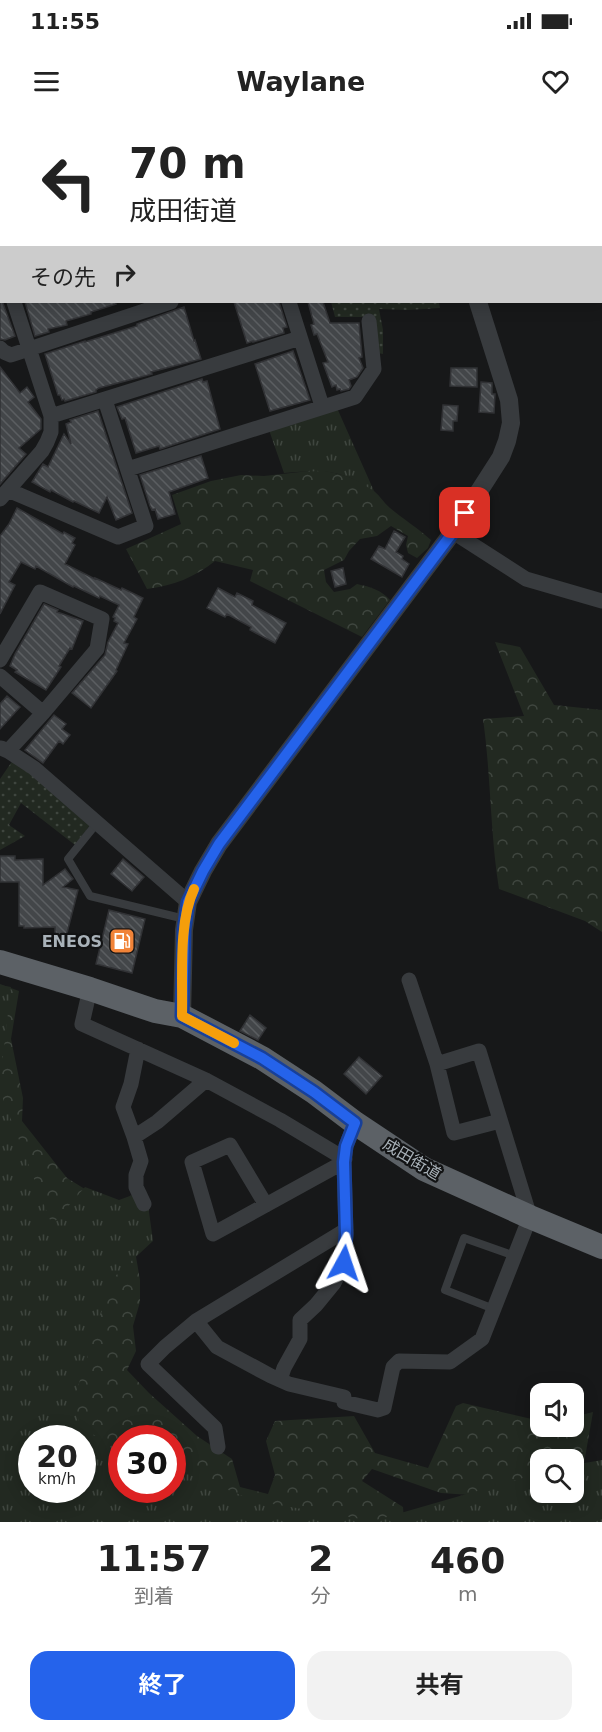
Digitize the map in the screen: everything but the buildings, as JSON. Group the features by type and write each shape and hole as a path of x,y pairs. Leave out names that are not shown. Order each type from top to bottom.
{"highway":[{"name":"成田街道","path":"0,962 155,1011 182,1016 262,1058 424,1169 602,1247"}],"street":[{"path":"14,303 51,417 51,432 47,442 4,494 118,537 146,526 105,400"},
{"path":"0,348 11,355 168,303"},
{"path":"289,303 322,406"},
{"path":"182,1016 184,930 187,911 203,871 219,844 453,532 501,457 511,423 509,400 478,303"},
{"path":"128,469 355,397 374,369 369,321"},
{"path":"51,417 300,338"},
{"path":"453,532 526,579 602,602"},
{"path":"0,660 40,592 102,620 97,649 43,713 4,749 34,768 97,823 187,911"},
{"path":"0,676 43,713"},
{"path":"409,980 437,1064 454,1132 500,1121"},
{"path":"90,989 82,1024 206,1080 280,1120 345,1160"},
{"path":"138,1049 131,1084 123,1107 141,1161 136,1175 136,1187 144,1204"},
{"path":"196,1321 217,1347 280,1380 344,1397 344,1402 378,1410 384,1408 393,1367 399,1360 450,1362 482,1339 530,1217 479,1051 437,1064"},
{"path":"134,1137 157,1122 206,1080"},
{"path":"280,1380 300,1339 300,1320 334,1283 344,1263 346,1146 355,1123"},
{"path":"266,1205 230,1145 192,1162 213,1234 266,1205 345,1160"},
{"path":"218,1448 215,1428 148,1364 196,1321 346,1230"}],"lane":[{"path":"97,823 68,860 90,896 187,911"},
{"path":"494,1309 445,1290 465,1238 515,1256"}],"green space":[{"path":"331,303 439,303 440,308 379,309 383,330 383,354 378,353 373,317 335,317"},
{"path":"337,408 374,491 351,478 330,472 284,473 269,430"},
{"path":"318,470 348,477 368,486 390,508 431,540 428,548 417,558 408,553 406,545 408,536 391,526 377,536 360,539 344,560 324,570 326,582 334,592 350,589 357,584 375,589 390,600 362,637 250,581 253,570 215,561 200,572 183,580 147,589 126,549 181,524 172,495 211,481 241,475 264,476"},
{"path":"495,642 520,647 554,705 602,710 602,932 585,921 499,889 483,719 524,716"},
{"path":"13,760 90,825 75,845 21,803 9,825 25,836 0,850 0,779"},
{"path":"0,984 19,991 11,1039 23,1098 22,1121 67,1178 122,1212 133,1239 140,1280 140,1302 133,1326 136,1351 127,1370 185,1425 108,1425 108,1457 96,1448 96,1425 68,1425 0,1363"},
{"path":"0,985 11,987 0,1082"},
{"path":"0,1091 52,1225 85,1187 119,1200 146,1190 153,1241 112,1279 73,1402 80,1425 18,1425 18,1503 96,1503 96,1436 108,1441 108,1503 186,1503 186,1472 255,1501 373,1521 530,1476 530,1503 584,1503 584,1463 602,1460 602,1522 0,1522"},
{"path":"463,1403 530,1419 530,1437 584,1437 584,1414 593,1412 584,1463 584,1449 530,1449 530,1499 441,1493 372,1469 362,1481 403,1507 404,1522 284,1522 186,1493 186,1426 232,1459 240,1487 268,1494 275,1475 266,1441 275,1421 354,1416 375,1453 428,1468 456,1406"}],"slow traffic":[{"path":"194,889 188,902 184,930 182,1016 234,1043"}],"place":[{"name":"ENEOS","path":"122,941"}],"route":[{"path":"344,1263 346,1234 344,1162 346,1146 355,1123 314,1092 262,1058 182,1016 184,930 188,902 219,844 465,513"}]}
